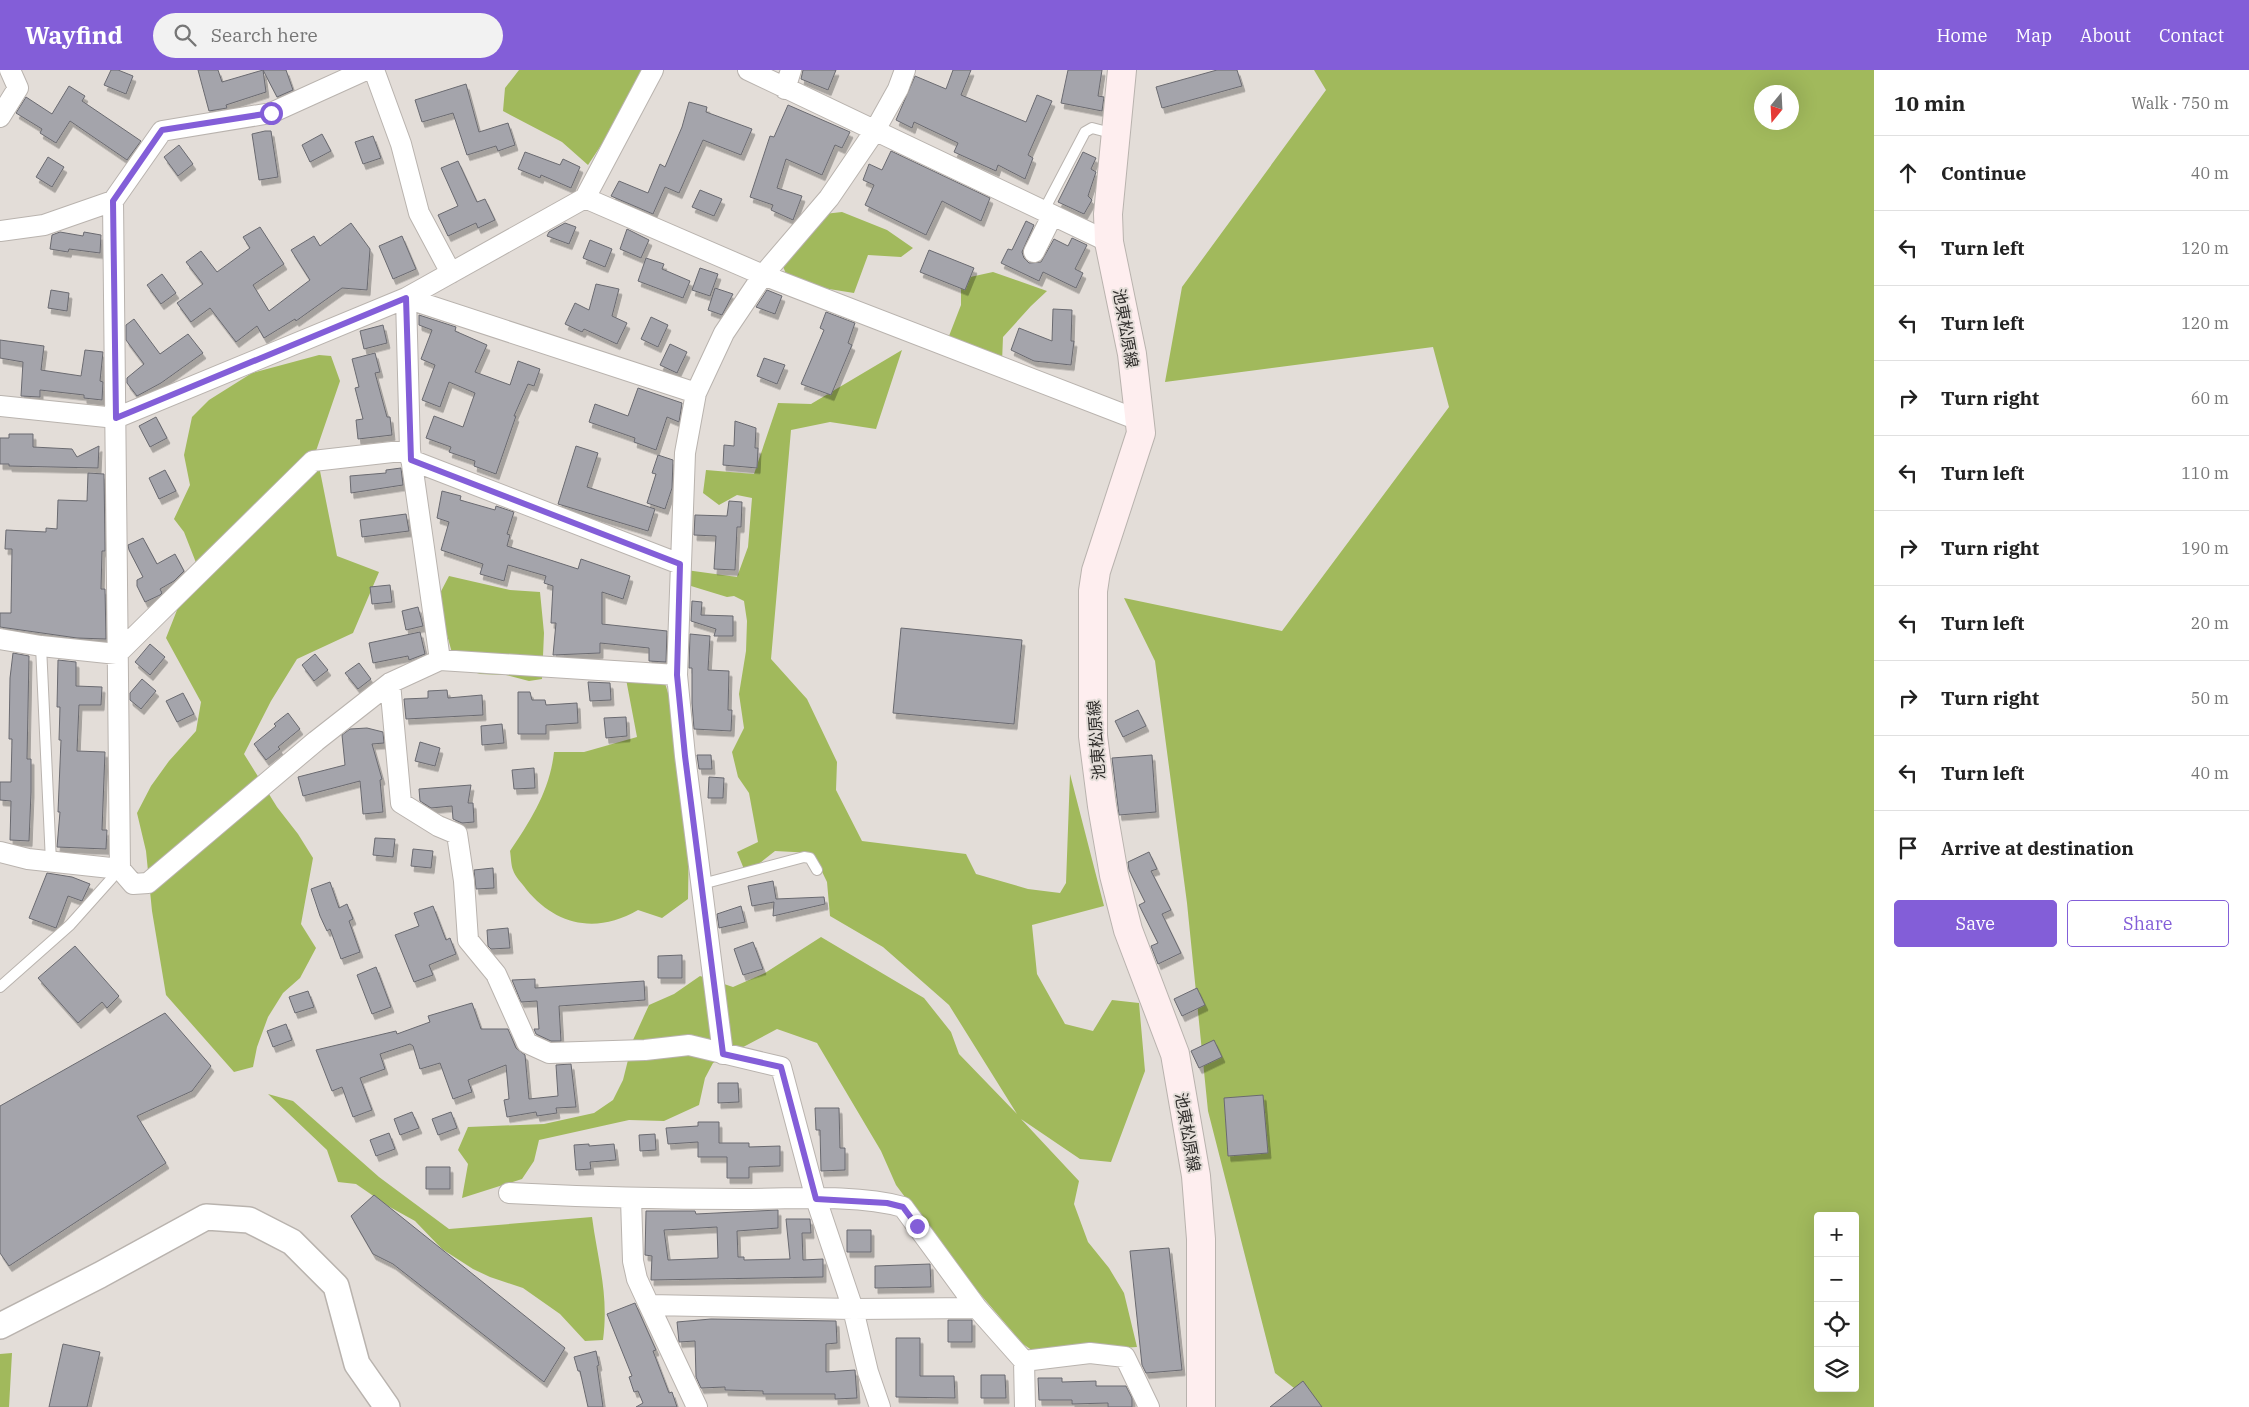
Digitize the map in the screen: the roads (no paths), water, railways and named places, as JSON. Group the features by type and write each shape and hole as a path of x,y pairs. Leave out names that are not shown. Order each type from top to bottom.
{"main road":[{"name":"池東松原線","path":"1122,70 1108,214 1109,242 1132,354 1141,433 1094,585 1092,632 1093,736 1102,806 1114,874 1128,930 1174,1054 1196,1176 1201,1239 1201,1407"}],"street":[{"path":"0,116 18,88 10,70"},
{"path":"366,70 271,113 162,130 113,201 120,869 133,884 148,883 316,741 390,683 440,660 677,675"},
{"path":"374,70 401,144 419,213 451,273"},
{"path":"0,406 116,418 406,298 585,198 653,70"},
{"path":"748,70 874,132 1109,242"},
{"path":"784,89 791,70"},
{"path":"723,1054 677,675 685,453 696,394 724,333 763,275 829,198 874,132 898,90 905,70"},
{"path":"585,198 763,275 1140,421"},
{"path":"0,231 44,225 113,201"},
{"path":"1034,252 1047,214"},
{"path":"406,298 696,394"},
{"path":"406,298 410,455 440,660"},
{"path":"118,654 313,460 410,455 680,564"},
{"path":"0,639 41,646 118,654"},
{"path":"390,683 401,803 438,826 457,834 464,881 468,940 496,974 527,1043 549,1053 646,1050 689,1045 781,1067 816,1199 852,1309 868,1372 880,1407"},
{"path":"0,852 28,860 120,869"},
{"path":"509,1193 632,1199 816,1199 887,1203 903,1207 977,1308 1024,1360 1025,1407"},
{"path":"632,1199 633,1261 637,1279 697,1407"},
{"path":"0,1326 92,1280 206,1217 249,1220 292,1242 336,1286 357,1364 387,1407"},
{"path":"649,1304 852,1309 977,1308"},
{"path":"1024,1360 1090,1353 1125,1357 1148,1407"}],"lane":[{"path":"1047,214 1085,132 1092,128 1116,134"},
{"path":"41,646 51,862"},
{"path":"702,884 804,857 810,858 817,870"},
{"path":"0,987 70,925 120,869"}]}
